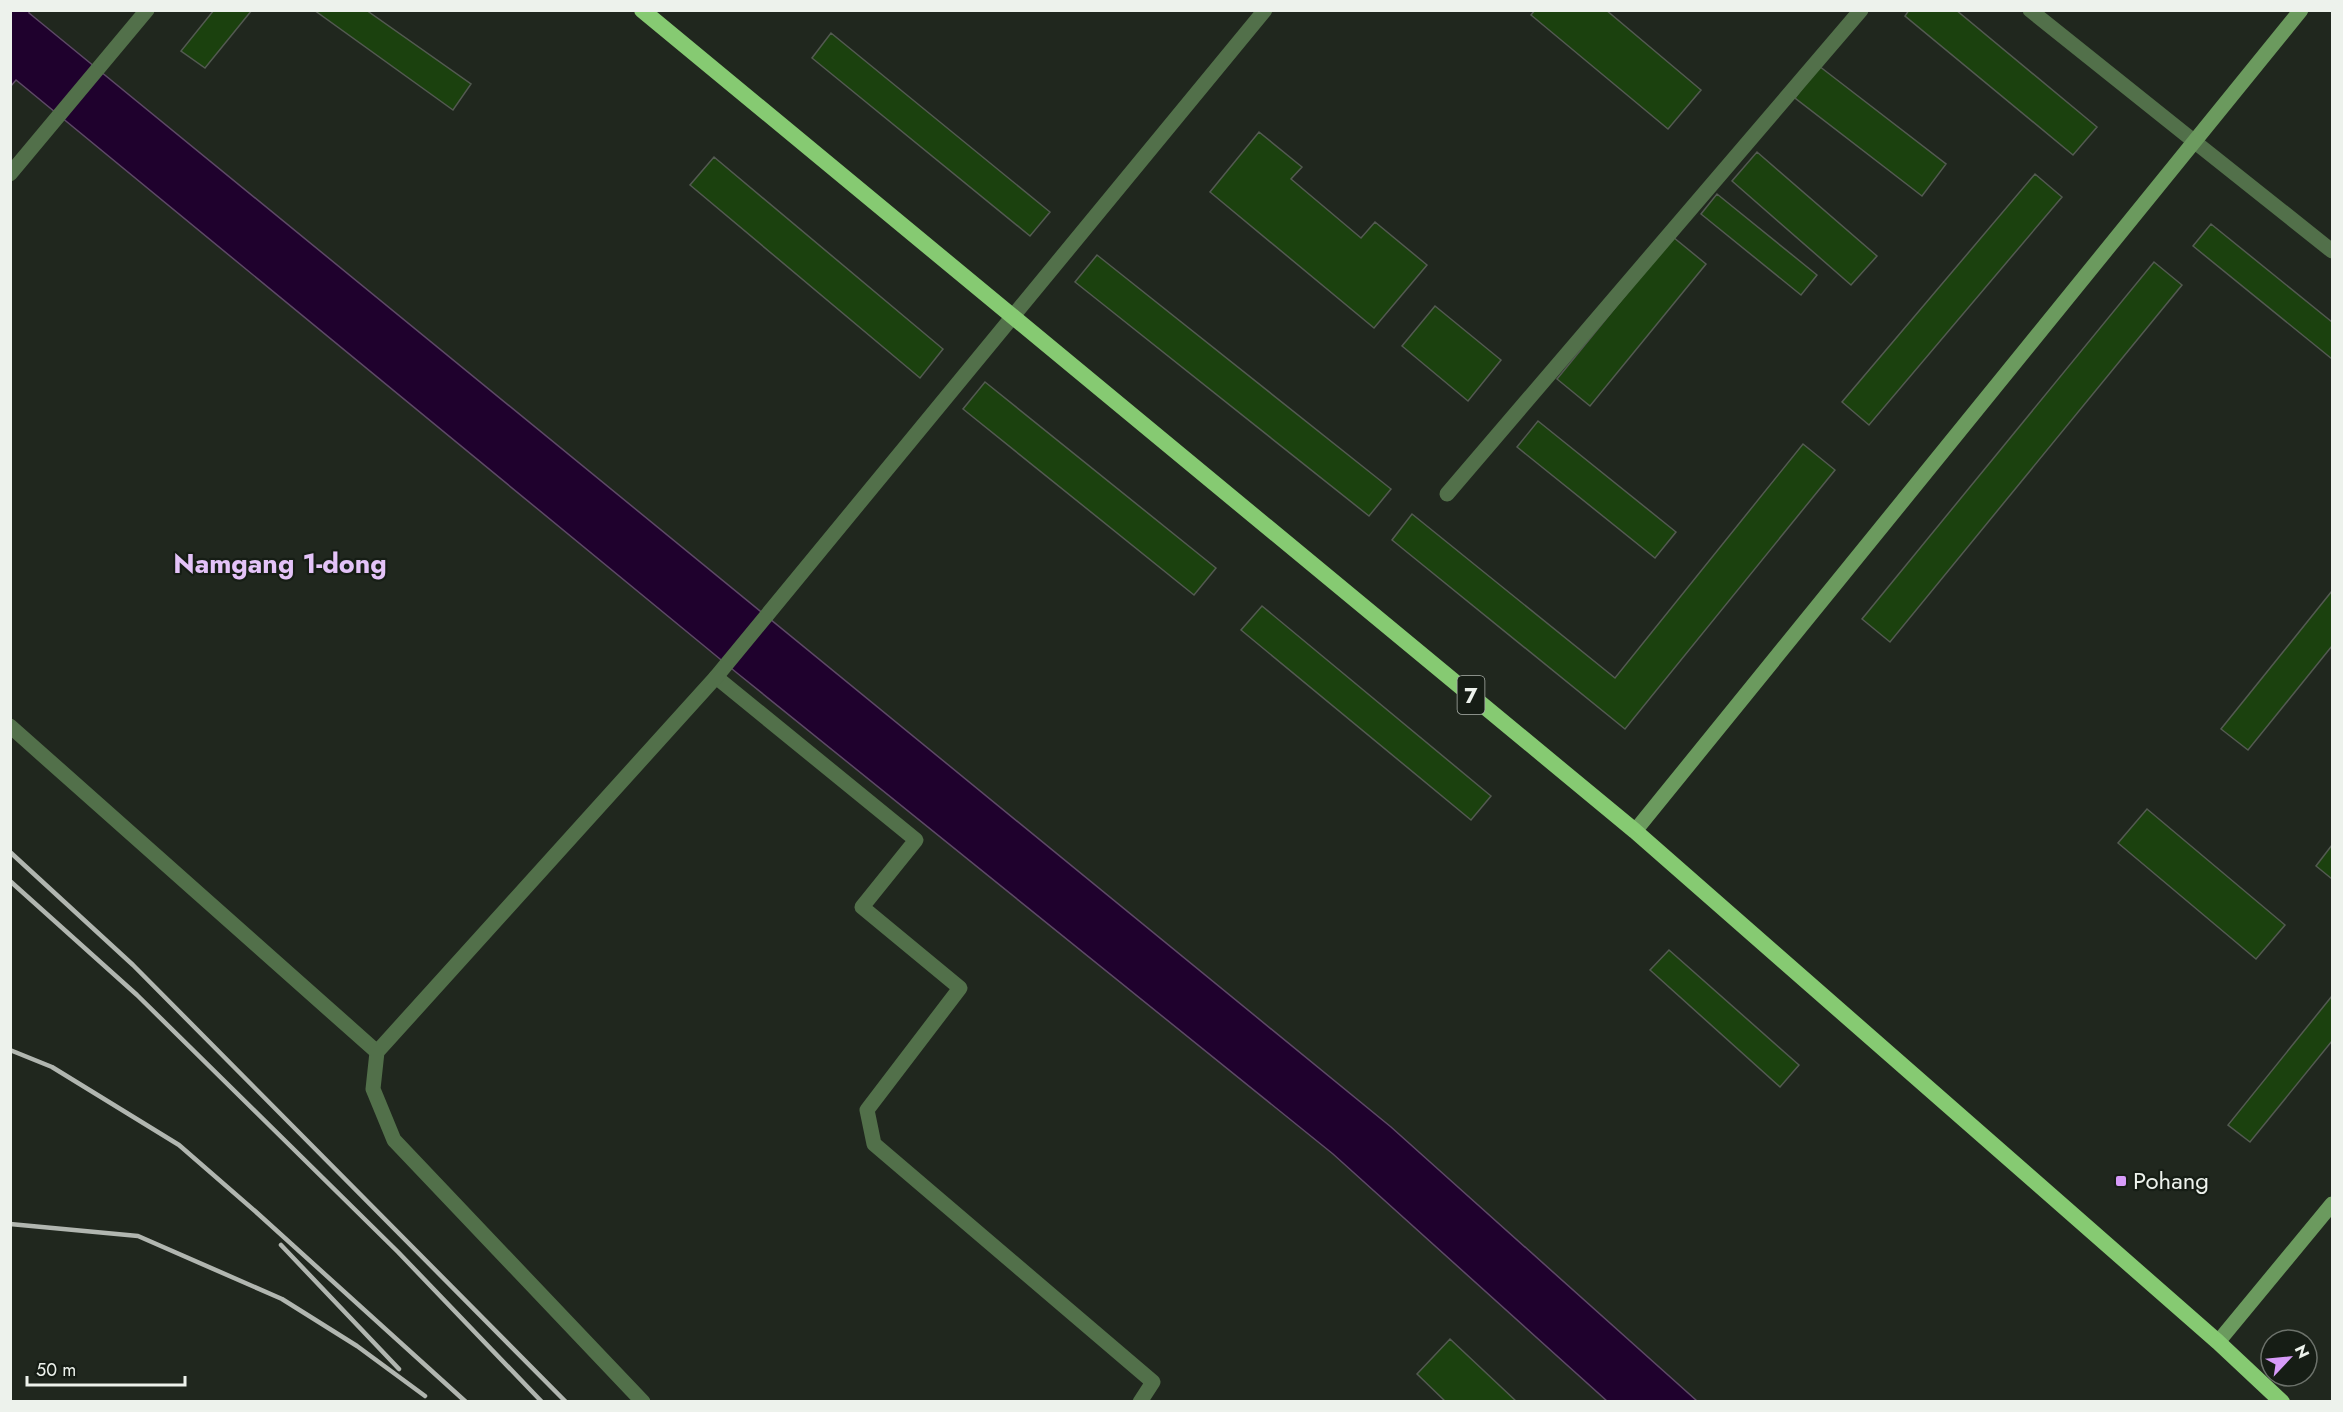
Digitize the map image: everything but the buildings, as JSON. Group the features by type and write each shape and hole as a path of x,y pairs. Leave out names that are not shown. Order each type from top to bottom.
{"highway":[{"name":"7","path":"642,10 1635,831 2218,1342 2282,1401"}],"main road":[{"path":"1635,831 2301,10"},
{"path":"2218,1342 2332,1204"}],"street":[{"path":"10,174 147,10"},
{"path":"642,1401 394,1140 373,1089 377,1053 716,678 1265,10"},
{"path":"1447,494 1861,10"},
{"path":"2030,10 2332,251"},
{"path":"716,678 916,840 862,907 960,988 867,1110 874,1144 1153,1382 1140,1401"},
{"path":"10,726 377,1053"}],"shaded area":[{"path":"11,11 29,11 1391,1127 1697,1401 1607,1401 1333,1154 737,673 16,80 11,86"}],"railway":[{"path":"10,852 133,965 566,1402"},
{"path":"10,881 137,995 398,1252 542,1402"},
{"path":"10,1050 52,1067 179,1145 466,1402"},
{"path":"10,1224 138,1236 282,1299 357,1346 425,1396"},
{"path":"281,1245 399,1369"}],"place":[{"name":"Pohang","path":"2121,1181"}],"district":[{"name":"Namgang 1-dong","path":"280,564"}]}
